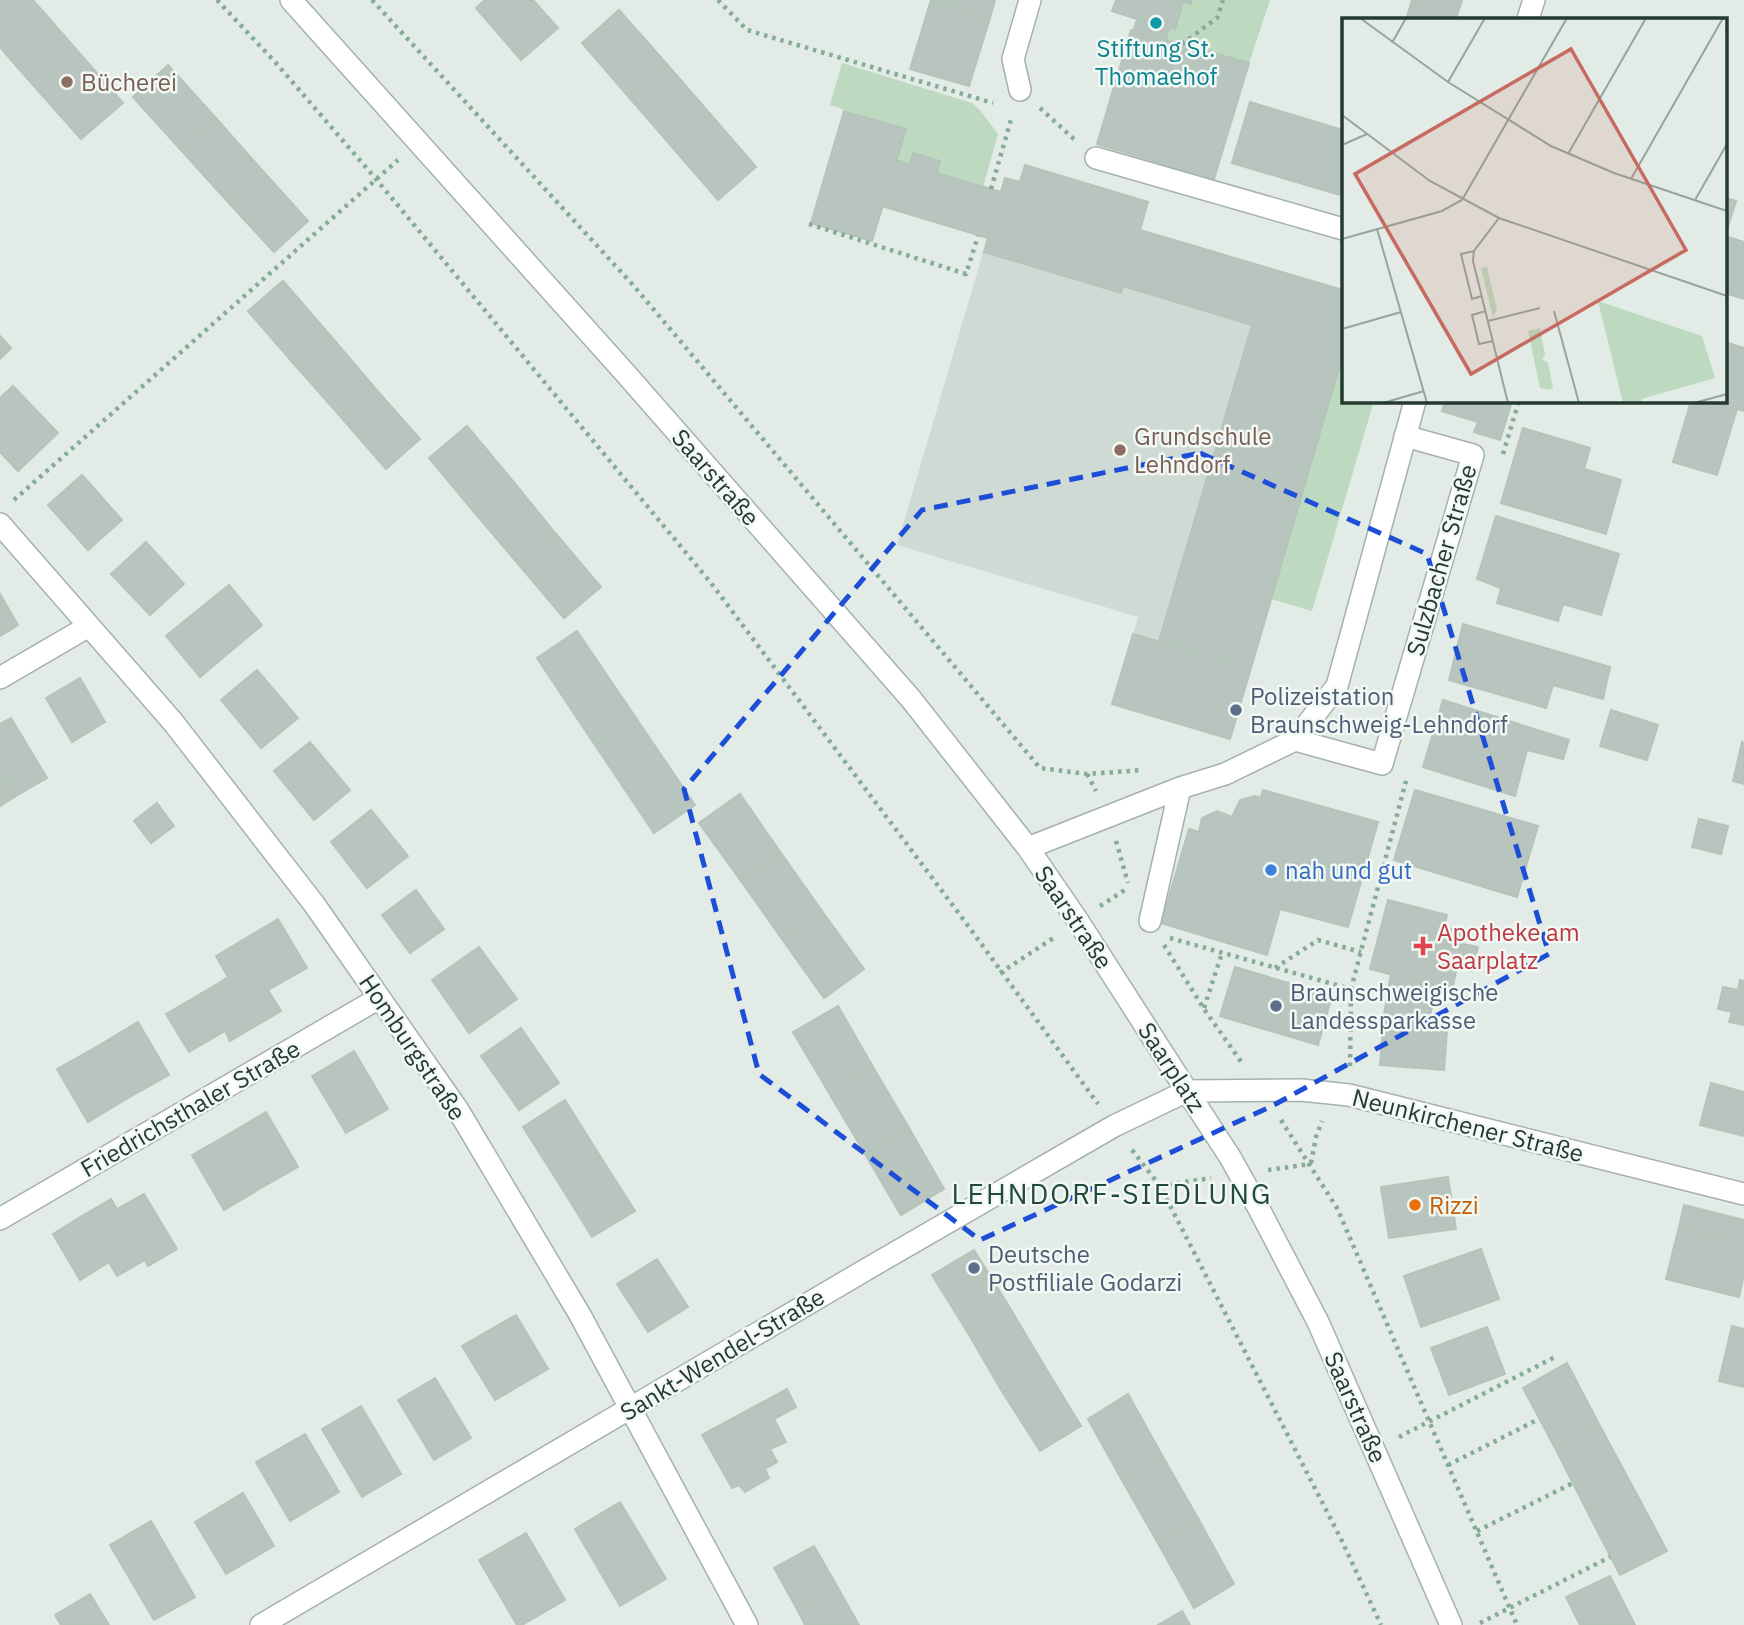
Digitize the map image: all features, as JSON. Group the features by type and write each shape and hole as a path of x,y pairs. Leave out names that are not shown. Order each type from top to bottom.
{"street":[{"name":"Saarstraße","path":"291,0 911,699 1028,848 1114,977"},
{"path":"1017,100 1013,58 1030,0"},
{"path":"1528,18 1534,0"},
{"path":"1096,158 1342,229"},
{"path":"1028,848 1180,788 1225,774 1295,740 1337,686 1415,402"},
{"name":"Sulzbacher Straße","path":"1382,764 1473,455 1405,436"},
{"name":"Homburgstraße","path":"0,524 173,722 314,904 458,1110 580,1315 747,1625"},
{"path":"0,678 89,626"},
{"path":"1295,740 1382,764"},
{"path":"1154,927 1180,788"},
{"name":"Saarplatz","path":"1114,977 1230,1157"},
{"name":"Friedrichsthaler Straße","path":"0,1219 379,998"},
{"name":"Neunkirchener Straße","path":"1188,1091 1301,1090 1349,1095 1744,1194"},
{"name":"Sankt-Wendel-Straße","path":"261,1625 1114,1126 1188,1091"},
{"name":"Saarstraße","path":"1230,1157 1318,1322 1451,1625"}],"path":[{"path":"217,0 276,63 376,180 711,583 1160,1186 1342,1541 1381,1625"},
{"path":"372,0 633,285 1040,768 1087,774 1109,816 1129,887 1204,1009 1311,1164 1338,1208 1517,1625"},
{"path":"718,0 747,30 1017,100 1096,158"},
{"path":"1182,44 1217,18 1223,0"},
{"path":"991,189 1017,100"},
{"path":"10,503 376,180"},
{"path":"809,225 966,274 978,236"},
{"path":"1311,1164 1322,1121 1328,1115 1348,1110 1351,989 1408,777 1382,764"},
{"path":"1154,927 1223,953 1351,989"},
{"path":"1275,968 1318,940 1361,952"},
{"path":"1204,1009 1223,953"},
{"path":"1375,1449 1557,1356"},
{"path":"1448,1465 1539,1419"},
{"path":"1477,1531 1573,1483"},
{"path":"1477,1625 1610,1557"}],"highlighted area":[{"path":"1200,453 1427,554 1549,954 1272,1106 980,1240 759,1074 684,789 922,510"}],"shaded area":[{"name":"Grundschule Lehndorf","path":"1025,165 1148,202 1141,230 1342,290 1342,357 1251,668 1133,634 1138,617 897,545 1005,178 1020,182"}],"green space":[{"path":"1270,0 1249,63 1166,39 1169,28 1175,29 1183,2"},
{"path":"842,63 972,103 980,110 998,134 983,187 937,173 940,160 913,153 910,165 896,160 905,129 830,105"},
{"path":"1342,357 1342,402 1374,402 1312,611 1271,599"}],"building":[{"path":"0,0 33,0 54,24 11,60 0,47"},
{"path":"485,0 533,0 558,28 521,60 476,8"},
{"path":"931,0 990,18 969,86 910,69"},
{"path":"932,0 995,0 990,18"},
{"name":"Stiftung St. Thomaehof","path":"1116,0 1192,0 1191,4 1183,2 1175,29 1169,28 1166,39 1134,29 1137,19 1112,11"},
{"path":"1412,0 1462,0 1456,18 1407,17"},
{"path":"619,10 665,62 627,95 582,43"},
{"name":"Bücherei","path":"54,24 123,103 81,139 11,60"},
{"path":"1131,30 1249,63 1214,179 1097,144"},
{"path":"665,62 711,115 673,148 627,95"},
{"path":"168,65 215,117 180,149 133,97"},
{"path":"1250,102 1342,130 1342,196 1232,163"},
{"path":"844,111 906,129 872,241 811,223"},
{"path":"711,115 756,167 718,200 673,148"},
{"path":"215,117 261,169 227,201 180,149"},
{"path":"913,153 940,161 937,173 1001,192 988,238 882,206 896,160 910,165"},
{"path":"1025,165 1148,202 1140,230 1342,290 1342,357 1251,668 1159,641 1252,325 1123,286 1121,293 984,252 1005,178 1020,182"},
{"path":"261,169 308,221 274,252 227,201"},
{"path":"1726,198 1736,201 1726,233"},
{"path":"1726,236 1744,242 1744,299 1726,293"},
{"path":"283,281 329,334 294,364 248,311"},
{"path":"329,334 374,387 340,416 294,364"},
{"path":"0,336 11,348 0,359"},
{"path":"1726,342 1744,348 1744,411 1737,409 1717,475 1673,462 1691,402 1726,402"},
{"path":"13,386 58,433 18,471 0,452 0,398"},
{"path":"374,387 420,439 386,469 340,416"},
{"path":"1445,402 1512,402 1500,440 1474,432 1478,422 1442,411"},
{"path":"467,426 512,480 474,512 429,458"},
{"path":"1523,428 1590,448 1584,469 1621,480 1606,534 1501,503"},
{"path":"82,475 122,520 88,550 48,505"},
{"path":"512,480 556,534 519,565 474,512"},
{"path":"1496,516 1619,554 1601,615 1563,604 1558,621 1497,603 1501,588 1477,579"},
{"path":"556,534 601,587 564,618 519,565"},
{"path":"146,542 184,584 150,615 111,574"},
{"path":"229,585 262,625 200,677 166,636"},
{"path":"0,594 18,625 0,636"},
{"path":"1463,624 1610,667 1603,699 1553,685 1546,708 1449,680"},
{"path":"577,631 636,718 595,745 537,658"},
{"path":"1133,634 1251,668 1230,739 1112,704"},
{"path":"257,670 298,718 261,748 221,700"},
{"path":"80,678 105,722 72,742 46,698"},
{"path":"1443,700 1569,740 1563,759 1527,750 1515,796 1423,767"},
{"path":"1611,710 1658,725 1647,760 1600,746"},
{"path":"11,718 47,778 16,796 0,769 0,724"},
{"path":"636,718 695,805 654,833 595,745"},
{"path":"310,742 350,790 314,820 274,771"},
{"path":"1742,742 1744,743 1744,784 1733,781"},
{"path":"0,769 16,796 0,806"},
{"name":"nah und gut","path":"1263,790 1378,822 1348,927 1280,909 1267,955 1161,923 1189,829 1199,832 1202,818 1217,811 1232,817 1240,800 1255,796 1261,798"},
{"path":"1415,790 1538,826 1517,897 1394,860"},
{"path":"740,794 781,853 741,881 699,823"},
{"path":"157,803 174,826 151,843 134,821"},
{"path":"371,810 408,856 367,888 331,842"},
{"path":"1699,819 1728,826 1721,854 1692,847"},
{"path":"781,853 822,911 782,939 741,881"},
{"path":"416,890 444,929 410,953 382,915"},
{"name":"Apotheke am Saarplatz","path":"1388,900 1447,915 1444,927 1466,933 1463,944 1478,947 1472,971 1457,967 1452,990 1370,969"},
{"path":"822,911 864,969 824,998 782,939"},
{"path":"278,919 307,968 268,990 281,1011 247,1031 219,983 228,977 216,956"},
{"path":"479,947 517,999 469,1033 432,980"},
{"name":"Braunschweigische Landessparkasse","path":"1235,967 1332,996 1318,1045 1220,1016"},
{"path":"1391,974 1436,986 1430,1017 1384,1014"},
{"path":"1740,980 1744,981 1744,1025 1729,1022 1732,1012 1718,1009 1723,987 1738,990"},
{"path":"219,983 247,1031 230,1041 225,1031 189,1052 166,1014"},
{"path":"838,1006 873,1067 829,1093 793,1032"},
{"path":"1384,1014 1448,1018 1444,1070 1380,1065"},
{"path":"138,1022 169,1075 128,1098 98,1046"},
{"path":"521,1028 559,1083 519,1110 481,1056"},
{"path":"98,1046 128,1098 88,1122 57,1069"},
{"path":"354,1051 388,1109 346,1133 312,1076"},
{"path":"873,1067 909,1128 865,1154 829,1093"},
{"path":"1711,1083 1744,1092 1744,1136 1700,1125"},
{"path":"565,1100 600,1156 558,1182 523,1127"},
{"path":"266,1112 298,1167 261,1188 229,1134"},
{"path":"909,1128 944,1189 901,1215 865,1154"},
{"path":"229,1134 261,1188 224,1210 192,1155"},
{"path":"600,1156 635,1211 592,1237 558,1182"},
{"path":"1448,1177 1456,1229 1389,1238 1381,1187"},
{"path":"144,1194 177,1249 148,1266 145,1260 117,1276 82,1216 111,1199 117,1209"},
{"path":"1684,1205 1744,1220 1744,1243 1679,1227"},
{"path":"82,1216 109,1262 80,1280 53,1234"},
{"path":"1679,1227 1744,1243 1744,1275 1739,1297 1666,1279"},
{"path":"1481,1249 1499,1299 1421,1327 1404,1276"},
{"path":"974,1250 1010,1308 968,1333 932,1275"},
{"path":"657,1259 688,1307 648,1332 617,1284"},
{"path":"1010,1308 1045,1367 1003,1393 968,1333"},
{"path":"516,1315 548,1369 495,1400 462,1346"},
{"path":"1732,1326 1744,1329 1744,1387 1719,1381"},
{"path":"1487,1327 1505,1374 1449,1395 1431,1348"},
{"path":"1567,1363 1600,1426 1556,1450 1523,1388"},
{"path":"1045,1367 1081,1426 1040,1451 1003,1393"},
{"path":"435,1378 471,1438 434,1460 398,1400"},
{"path":"787,1389 796,1407 774,1419 786,1442 770,1449 777,1462 765,1469 769,1478 745,1492 739,1485 732,1488 702,1435"},
{"path":"1128,1394 1163,1457 1123,1482 1088,1419"},
{"path":"361,1406 401,1474 362,1497 322,1429"},
{"path":"1600,1426 1634,1489 1588,1513 1556,1450"},
{"path":"305,1434 339,1492 290,1521 256,1462"},
{"path":"1163,1457 1199,1520 1159,1545 1123,1482"},
{"path":"1634,1489 1667,1551 1620,1575 1588,1513"},
{"path":"243,1493 274,1546 226,1574 195,1522"},
{"path":"620,1502 666,1579 620,1606 575,1529"},
{"path":"1199,1520 1234,1584 1194,1608 1159,1545"},
{"path":"151,1521 195,1597 154,1620 110,1545"},
{"path":"526,1533 565,1600 522,1625 517,1625 479,1560"},
{"path":"814,1546 838,1588 798,1611 774,1568"},
{"path":"1610,1576 1635,1625 1580,1625 1566,1597"},
{"path":"838,1588 859,1625 805,1625 798,1611"},
{"path":"90,1594 109,1625 61,1625 55,1615"},
{"path":"1182,1611 1190,1625 1158,1625"}],"place":[{"name":"Stiftung St. Thomaehof","path":"1156,23"},
{"name":"Bücherei","path":"67,82"},
{"name":"Grundschule Lehndorf","path":"1120,450"},
{"name":"Polizeistation Braunschweig-Lehndorf","path":"1236,710"},
{"name":"nah und gut","path":"1271,870"},
{"name":"Apotheke am Saarplatz","path":"1423,946"},
{"name":"Braunschweigische Landessparkasse","path":"1276,1006"},
{"name":"Rizzi","path":"1415,1205"},
{"name":"Deutsche Postfiliale Godarzi","path":"974,1268"}],"district":[{"name":"LEHNDORF-SIEDLUNG","path":"1112,1193"}]}
